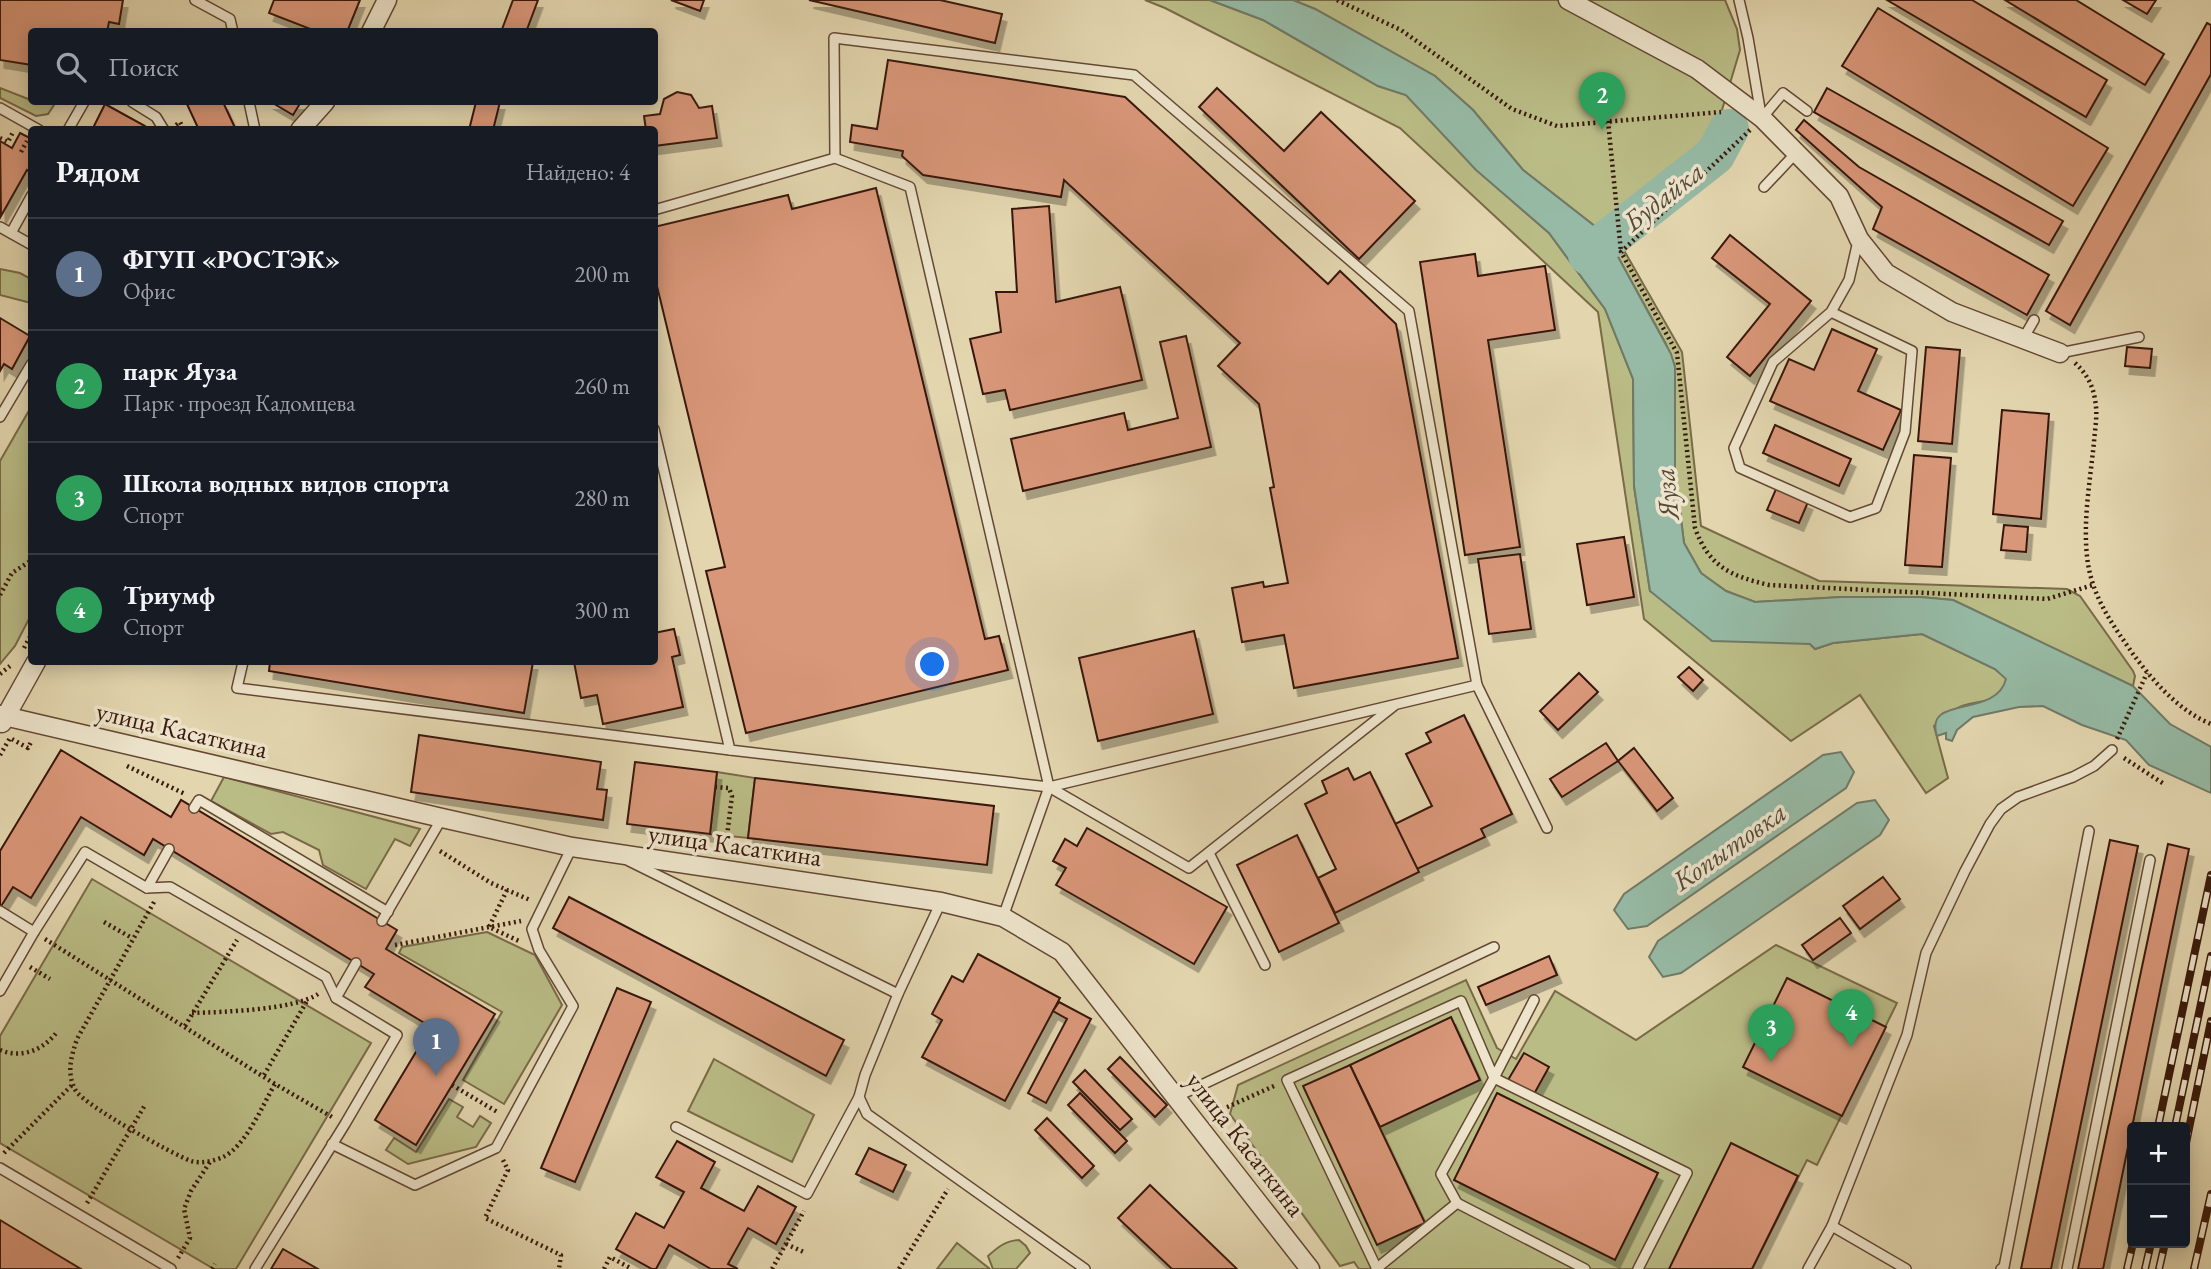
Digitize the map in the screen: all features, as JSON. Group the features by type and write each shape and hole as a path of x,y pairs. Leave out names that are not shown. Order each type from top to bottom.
{"street":[{"path":"373,28 387,0"},
{"path":"1568,0 1697,69 1756,114 1839,196 1859,239 1886,273 1952,312 2060,353"},
{"path":"304,126 322,105"},
{"path":"2,719 34,665"},
{"name":"улица Касаткина","path":"2,719 572,847 940,901 1003,917 1062,952 1311,1269"}],"lane":[{"path":"195,0 213,4 230,19 232,28"},
{"path":"1739,0 1748,38 1756,114"},
{"path":"835,158 834,38 1134,75 1409,311 1477,685 1547,828"},
{"path":"1756,114 1783,93 1807,111"},
{"path":"70,126 82,105"},
{"path":"137,105 156,117 162,126"},
{"path":"249,105 254,126"},
{"path":"0,108 31,126"},
{"path":"1764,187 1796,153"},
{"path":"658,209 835,158 910,187 1049,788 1003,917"},
{"path":"11,233 28,202"},
{"path":"0,227 28,243"},
{"path":"1831,312 1912,351 1905,432 1876,508 1850,517 1740,468 1734,448 1773,362 1831,312 1849,280 1859,239"},
{"path":"2023,339 2034,320"},
{"path":"2060,353 2139,337"},
{"path":"0,417 28,370"},
{"path":"658,446 730,750"},
{"path":"242,665 237,688 1049,788 1477,685"},
{"path":"1049,788 1189,868 1395,705"},
{"path":"1808,1269 1832,1226 1907,1035 1926,953 1990,824 2001,809 2018,797 2073,777 2094,766 2114,746"},
{"path":"197,804 388,912"},
{"path":"382,921 442,818"},
{"path":"2001,1269 2004,1267 2090,831"},
{"path":"332,1144 415,1185 496,1148 572,1006 539,950 532,929 572,847"},
{"path":"147,888 169,849"},
{"path":"0,991 85,852 147,888 170,887 326,977 336,998 397,1035 255,1269"},
{"path":"1209,853 1265,965"},
{"path":"615,854 898,994"},
{"path":"2067,1269 2150,860"},
{"path":"676,1127 807,1194 859,1097 865,1075 898,994 940,901"},
{"path":"0,911 34,932"},
{"path":"1176,1097 1494,947"},
{"path":"336,998 356,963"},
{"path":"1534,1000 1441,1174 1457,1203 1585,1269"},
{"path":"1457,1203 1377,1269 1287,1080 1461,1001 1493,1078 1687,1173 1639,1269"},
{"path":"859,1097 867,1114 1085,1269"},
{"path":"0,1168 166,1268"},
{"path":"1832,1226 1906,1269"}],"path":[{"path":"1337,0 1401,30 1512,109 1557,126 1756,114"},
{"path":"1621,252 1756,114"},
{"path":"1608,121 1621,252 1677,353 1695,528 1702,547 1713,562 1743,578 1769,585 2047,599 2093,585"},
{"path":"20,152 27,141"},
{"path":"2060,353 2078,365 2086,376 2096,402 2086,544 2093,585 2100,605 2147,673 2171,698 2200,720 2211,724"},
{"path":"0,595 12,573 28,563"},
{"path":"2147,673 2114,746 2164,784"},
{"path":"0,755 10,738 28,748"},
{"path":"126,765 197,804"},
{"path":"715,787 729,788 732,796 722,870"},
{"path":"427,843 491,883 543,907"},
{"path":"170,887 151,905 77,1039 70,1060 74,1084 82,1098 131,1129 193,1162 210,1161 225,1156 237,1147 275,1083"},
{"path":"489,927 507,890"},
{"path":"395,945 538,918"},
{"path":"104,922 132,938"},
{"path":"489,927 539,950"},
{"path":"184,1026 243,930"},
{"path":"34,932 345,1124"},
{"path":"18,960 50,979"},
{"path":"192,1013 238,1011 307,1000 330,986"},
{"path":"264,1076 307,1000"},
{"path":"0,1049 20,1053 34,1051 47,1044 57,1032"},
{"path":"1233,1104 1287,1080"},
{"path":"0,1155 6,1153 74,1084"},
{"path":"452,1085 511,1120"},
{"path":"80,1216 145,1105"},
{"path":"496,1148 508,1170 485,1218 561,1255 559,1269"},
{"path":"166,1268 190,1238 184,1209 191,1191 210,1161"},
{"path":"899,1269 956,1176"},
{"path":"772,1269 804,1211"},
{"path":"786,1244 806,1254"},
{"path":"604,1269 610,1257 632,1269"}],"shaded area":[{"path":"1145,0 1210,0 1263,20 1378,86 1406,95 1476,169 1549,233 1605,309 1633,379 1634,486 1650,591 1810,644 1815,649 1833,643 1922,634 1995,669 2007,679 2004,688 1995,698 1958,708 1934,726 1948,778 1926,793 1860,695 1791,741 1644,619 1598,312 1400,128"},
{"path":"1293,0 1725,0 1737,29 1740,50 1710,150 1601,231 1523,170 1473,110 1435,76 1315,9"},
{"path":"0,88 28,99 28,105 54,105 48,114 36,116 0,98"},
{"path":"1625,252 1682,352 1701,526 1819,581 2067,589 2080,596 2133,671 2133,686 1953,600 1920,597 1841,597 1755,602 1726,591 1701,573 1684,543 1675,471 1675,367 1666,344 1617,255"},
{"path":"0,269 28,277 28,302 0,295"},
{"path":"28,412 28,621 15,646 0,664 0,461"},
{"path":"717,772 755,778 748,838 710,834"},
{"path":"224,777 420,829 410,846 395,839 366,889 323,865 319,850 283,832 271,834 211,801"},
{"path":"92,879 371,1043 236,1269 214,1269 0,1143 0,1036"},
{"path":"487,932 535,955 562,1005 504,1104 463,1080 502,1012 399,953 402,947"},
{"path":"1776,945 1897,1003 1817,1165 1807,1160 1752,1269 1359,1269 1354,1262 1340,1266 1230,1114 1238,1085 1466,980 1497,1048 1516,1059 1555,991 1636,1040"},
{"path":"714,1059 814,1115 792,1162 688,1111"},
{"path":"449,1099 463,1107 457,1117 473,1127 480,1116 491,1123 476,1147 408,1164 386,1150 394,1138 416,1152"},
{"path":"1019,1240 1030,1253 1016,1269 993,1269 988,1256 1002,1245"},
{"path":"957,1243 990,1269 937,1269"}],"water":[{"name":"Яуза","path":"1210,0 1293,0 1315,9 1435,76 1473,110 1523,170 1601,231 1671,354 1675,367 1675,471 1684,543 1701,573 1726,591 1755,602 1841,597 1920,597 1953,600 2133,686 2170,724 2211,747 2211,793 2149,765 2126,740 2082,725 2043,706 2019,707 1973,717 1957,730 1952,741 1946,739 1946,733 1937,736 1936,723 1940,715 1989,699 2000,691 2006,679 1995,669 1922,634 1833,643 1815,649 1810,644 1712,641 1650,591 1634,486 1633,379 1605,309 1549,233 1476,170 1406,95 1378,86 1263,20"},
{"name":"Копытовка","path":"1841,752 1854,772 1846,788 1647,926 1628,929 1614,910 1624,894 1823,755"},
{"path":"1875,800 1889,820 1880,835 1681,973 1663,977 1649,957 1658,941 1857,803"}],"building":[{"path":"0,0 123,0 119,24 109,22 108,28 28,28 28,64 0,60"},
{"path":"274,0 360,0 349,28 308,28 269,13"},
{"path":"513,0 538,0 528,28 502,28"},
{"path":"671,0 704,0 700,11"},
{"path":"809,0 940,0 1002,14 995,43"},
{"path":"1887,0 1972,0 2107,80 2086,117"},
{"path":"2005,0 2076,0 2164,54 2145,85"},
{"path":"2123,0 2156,0 2147,14"},
{"path":"1878,8 2108,148 2073,206 1842,66"},
{"path":"2207,23 2211,25 2211,74 2070,325 2046,311"},
{"path":"888,60 1125,97 1328,284 1340,271 1396,324 1458,658 1294,688 1284,635 1242,642 1232,588 1263,582 1264,587 1288,583 1270,488 1274,487 1259,404 1218,366 1240,343 1064,180 1061,197 923,175 902,156 903,151 850,142 852,125 877,129"},
{"path":"1217,88 1284,151 1321,112 1415,201 1359,259 1199,107"},
{"path":"1827,88 2063,221 2049,245 1814,112"},
{"path":"677,92 691,95 699,108 712,106 717,138 658,145 658,126 645,126 644,116 660,114 664,99"},
{"path":"107,105 145,126 94,126"},
{"path":"187,105 224,105 234,126 197,126"},
{"path":"276,105 299,105 293,115"},
{"path":"475,105 499,105 494,126 470,126"},
{"path":"1804,120 1859,167 2049,275 2027,315 1873,229 1882,207 1796,130"},
{"path":"20,133 28,137 28,171 1,216 0,141 12,148"},
{"path":"876,188 985,639 999,636 1008,670 746,733 706,571 725,567 658,290 658,226 788,195 792,209"},
{"path":"1049,206 1056,302 1120,287 1142,380 1010,410 1005,390 983,394 970,339 1001,332 996,292 1017,292 1012,209"},
{"path":"1730,235 1811,301 1750,376 1727,357 1770,304 1712,258"},
{"path":"1475,254 1478,276 1545,266 1555,330 1488,340 1520,547 1465,555 1420,262"},
{"path":"0,318 28,335 28,340 12,369 4,364 0,371"},
{"path":"1832,329 1877,349 1858,391 1901,410 1883,450 1770,401 1789,359 1814,370"},
{"path":"1186,336 1211,447 1023,491 1011,439 1124,413 1128,430 1178,418 1160,342"},
{"path":"1926,347 1960,350 1952,444 1918,441"},
{"path":"2127,347 2152,349 2150,368 2125,366"},
{"path":"2002,410 2049,414 2041,519 1993,514"},
{"path":"1775,425 1851,459 1839,486 1763,453"},
{"path":"1914,455 1951,458 1942,567 1905,565"},
{"path":"1776,489 1808,502 1799,523 1767,510"},
{"path":"2004,525 2028,527 2026,552 2001,550"},
{"path":"1624,537 1634,597 1587,605 1577,544"},
{"path":"1520,554 1531,629 1489,634 1478,559"},
{"path":"674,629 680,655 672,657 683,707 603,724 597,695 581,698 575,665 658,665 658,632"},
{"path":"1194,631 1213,714 1098,741 1079,658"},
{"path":"270,665 532,665 524,713 269,671"},
{"path":"1689,667 1703,680 1693,691 1678,677"},
{"path":"1579,673 1598,692 1558,730 1540,711"},
{"path":"1464,715 1512,814 1481,829 1485,837 1417,869 1395,824 1432,806 1406,754 1431,742 1426,733"},
{"path":"419,735 601,762 597,789 607,790 603,820 411,792"},
{"path":"1606,743 1618,761 1562,797 1550,779"},
{"path":"1634,748 1673,798 1657,811 1618,761"},
{"path":"61,750 171,817 181,800 397,930 386,949 495,1014 416,1145 375,1120 431,1027 365,987 374,974 153,839 144,855 81,817 31,898 13,887 0,908 0,851"},
{"path":"635,762 717,772 710,834 627,824"},
{"path":"1348,768 1354,780 1370,772 1419,872 1335,913 1318,878 1336,869 1305,804 1327,793 1322,781"},
{"path":"755,778 994,806 987,865 748,838"},
{"path":"1087,828 1227,907 1194,964 1056,885 1066,868 1053,861 1065,839 1077,846"},
{"path":"1297,835 1339,923 1279,952 1237,865"},
{"path":"2110,840 2138,846 2051,1269 2021,1269"},
{"path":"2168,844 2189,849 2133,1122 2127,1122 2127,1152 2103,1269 2078,1269"},
{"path":"1883,877 1900,899 1860,929 1843,906"},
{"path":"569,897 844,1040 826,1076 553,928"},
{"path":"1840,918 1851,933 1813,960 1802,945"},
{"path":"978,954 1060,998 1005,1101 922,1057 942,1020 932,1014 952,976 963,982"},
{"path":"1549,956 1557,975 1486,1005 1478,987"},
{"path":"1787,978 1886,1027 1842,1116 1743,1067"},
{"path":"617,988 651,1002 575,1182 541,1168"},
{"path":"1059,1002 1091,1019 1046,1103 1028,1093 1067,1019 1053,1011"},
{"path":"1451,1017 1480,1080 1380,1127 1350,1065"},
{"path":"1524,1053 1549,1067 1534,1094 1508,1080"},
{"path":"1120,1057 1167,1105 1155,1117 1108,1069"},
{"path":"1350,1065 1425,1223 1377,1245 1303,1086"},
{"path":"1085,1070 1132,1119 1120,1130 1073,1082"},
{"path":"1080,1093 1127,1141 1115,1153 1068,1105"},
{"path":"1497,1093 1658,1173 1615,1260 1454,1180"},
{"path":"1047,1118 1094,1166 1082,1178 1035,1130"},
{"path":"677,1141 715,1162 701,1188 744,1211 758,1186 796,1207 776,1244 748,1228 728,1264 738,1269 711,1269 669,1245 656,1269 652,1269 616,1249 636,1213 664,1228 684,1192 656,1177"},
{"path":"1731,1143 1798,1176 1752,1269 1669,1269"},
{"path":"869,1148 906,1165 893,1192 856,1174"},
{"path":"1150,1185 1237,1269 1172,1269 1118,1218"},
{"path":"0,1220 51,1251 81,1269 0,1269"},
{"path":"283,1249 318,1269 271,1269"}],"waterway":[{"name":"Будайка","path":"1588,255 1715,155 1729,129"}],"railway":[{"path":"2159,1122 2211,875"},
{"path":"2176,1122 2211,956"},
{"path":"2190,1124 2211,1021"},
{"path":"2194,1269 2211,1194"},
{"path":"2127,1269 2132,1248"},
{"path":"2145,1269 2150,1248"},
{"path":"2159,1269 2164,1248"}],"place":[{"name":"парк Яуза","path":"1602,130"},
{"name":"Триумф","path":"1851,1047"},
{"name":"Школа водных видов спорта","path":"1771,1062"},
{"name":"ФГУП «РОСТЭК»","path":"436,1076"}]}
